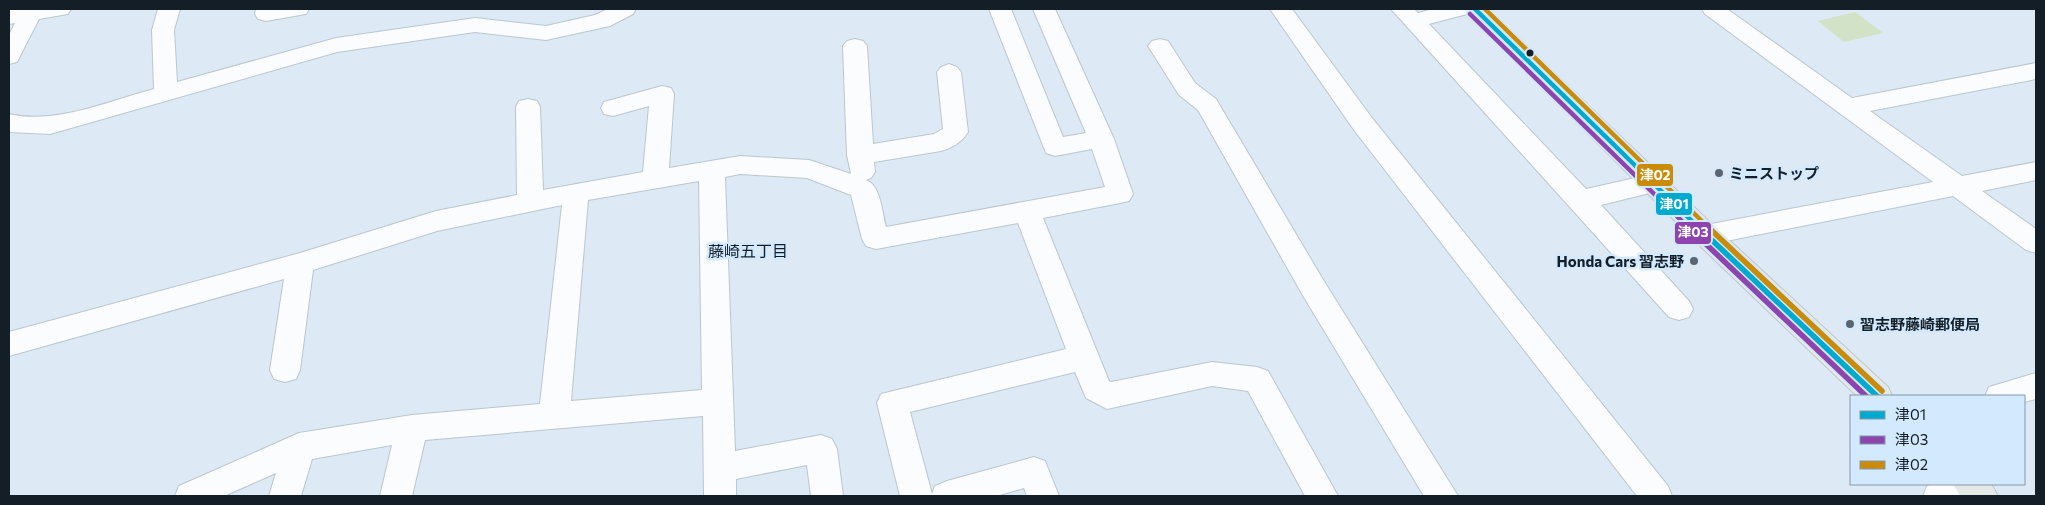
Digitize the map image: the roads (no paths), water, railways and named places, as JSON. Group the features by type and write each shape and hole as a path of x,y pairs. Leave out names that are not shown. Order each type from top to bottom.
{"main road":[{"path":"1476,9 1706,235 1875,395"},
{"path":"1969,485 1982,496"}],"street":[{"path":"9,57 20,15 60,9"},
{"path":"166,94 162,30 169,9"},
{"path":"267,9 266,14 298,9"},
{"path":"9,122 16,126 50,126 336,45 474,25 546,33 602,21 625,9"},
{"path":"1000,9 1055,147 1101,140"},
{"path":"855,46 863,189 876,239 1120,194 1101,140 1044,9"},
{"path":"1281,9 1363,124 1656,496"},
{"path":"1408,15 1459,9"},
{"path":"1713,9 2036,243"},
{"path":"1408,15 1581,200 1679,309"},
{"path":"1160,46 1187,89 1207,105 1312,286 1442,496"},
{"path":"860,155 941,142 956,132 949,72"},
{"path":"1848,107 2026,73 2036,92"},
{"path":"614,108 662,94 655,180"},
{"path":"528,106 530,202"},
{"path":"9,344 300,264 436,221 576,193 740,165 809,169 863,189"},
{"path":"712,169 719,482 821,450 827,496"},
{"path":"1706,235 2036,171"},
{"path":"1581,200 1653,183"},
{"path":"554,416 576,193"},
{"path":"1026,210 1097,389 1107,396 1212,374 1257,380 1322,496"},
{"path":"285,370 300,264"},
{"path":"916,496 892,403 1085,357"},
{"path":"2004,395 2036,386"},
{"path":"191,496 299,447 412,428 717,402"},
{"path":"396,496 412,428"},
{"path":"285,496 299,447"},
{"path":"948,496 1034,471 1043,496"},
{"path":"1938,496 1966,485"}],"place":[{"name":"ミニストップ","path":"1719,173"},
{"name":"Honda Cars 習志野","path":"1694,261"},
{"name":"習志野藤崎郵便局","path":"1850,324"}],"district":[{"name":"藤崎五丁目","path":"748,250"}]}
